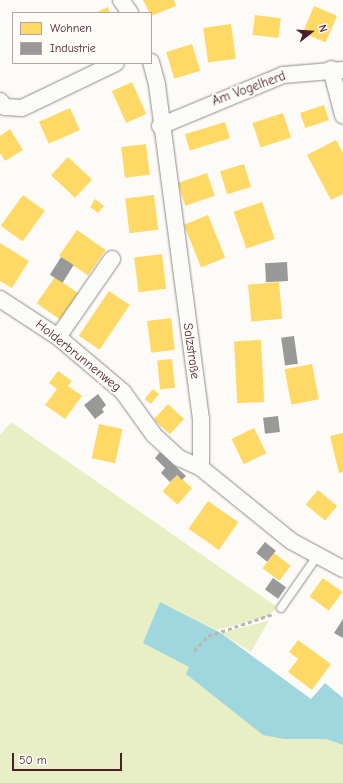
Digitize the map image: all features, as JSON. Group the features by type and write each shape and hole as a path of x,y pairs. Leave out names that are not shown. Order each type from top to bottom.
{"street":[{"path":"121,0 129,12"},
{"path":"0,100 5,107 22,108 114,64"},
{"name":"Salzstraße","path":"151,64 201,419 201,468"},
{"path":"337,70 343,115"},
{"name":"Am Vogelherd","path":"160,126 283,75 337,70"},
{"path":"58,337 112,260"},
{"name":"Holderbrunnenweg","path":"0,299 58,337 123,392 154,435 179,458 201,468"},
{"path":"201,468 290,541 343,569"}],"lane":[{"path":"281,608 318,555"}],"path":[{"path":"194,651 208,636 268,618 281,608"}],"green space":[{"path":"11,422 277,607 267,617 216,630 160,602 189,667 306,738 326,739 343,745 343,783 0,783 0,435"},
{"path":"269,620 251,652 221,633 260,623"}],"water":[{"path":"160,602 221,633 311,699 325,683 343,698 343,745 326,739 284,739 263,735 186,674 189,667 143,643"}],"building: Wohnen":[{"path":"143,0 174,0 176,6 152,16 152,12 149,12"},
{"path":"314,6 337,16 326,42 303,33"},
{"path":"108,7 110,12 97,12"},
{"path":"255,15 281,18 278,38 253,35"},
{"path":"231,24 236,59 208,63 203,28"},
{"path":"192,44 200,71 174,79 166,52"},
{"path":"132,82 146,114 126,123 112,91"},
{"path":"324,105 329,120 305,128 300,113"},
{"path":"70,108 80,130 49,144 39,122"},
{"path":"283,113 291,138 261,148 253,123"},
{"path":"225,122 230,138 190,151 185,134"},
{"path":"10,129 23,150 5,161 0,153 0,136"},
{"path":"336,140 343,153 343,194 331,200 307,155"},
{"path":"146,144 150,175 125,178 121,147"},
{"path":"68,157 92,180 75,198 51,175"},
{"path":"244,164 251,187 227,194 220,171"},
{"path":"207,173 215,196 186,206 178,183"},
{"path":"23,195 45,211 23,242 1,226"},
{"path":"154,195 158,230 129,233 125,199"},
{"path":"95,199 104,206 98,213 90,207"},
{"path":"262,202 275,239 246,249 234,212"},
{"path":"208,215 225,258 201,267 184,225"},
{"path":"77,230 106,250 88,275 59,255"},
{"path":"0,243 29,261 12,288 0,281"},
{"path":"162,254 166,289 138,292 134,257"},
{"path":"55,277 79,294 60,320 37,303"},
{"path":"279,282 282,319 251,322 248,285"},
{"path":"109,291 130,305 100,350 79,336"},
{"path":"171,318 175,350 151,353 147,321"},
{"path":"261,340 264,402 237,403 234,341"},
{"path":"172,359 175,388 160,389 157,361"},
{"path":"312,364 319,399 291,405 285,369"},
{"path":"58,371 72,381 68,386 82,396 65,419 45,405 57,389 49,383"},
{"path":"153,389 159,394 151,404 145,399"},
{"path":"168,404 184,419 170,434 154,419"},
{"path":"99,424 122,429 115,463 92,458"},
{"path":"254,428 266,453 244,464 232,439"},
{"path":"343,433 343,472 339,473 330,436"},
{"path":"177,475 192,488 178,505 163,492"},
{"path":"318,490 337,506 325,521 306,505"},
{"path":"208,501 238,522 219,550 188,529"},
{"path":"274,553 291,566 279,581 263,568"},
{"path":"323,578 342,592 329,611 309,597"},
{"path":"298,640 331,664 312,690 288,672 298,659 289,652"}],"building: Industrie":[{"path":"61,257 74,265 63,283 50,275"},
{"path":"287,262 288,281 266,282 265,263"},
{"path":"294,336 298,364 285,366 281,338"},
{"path":"98,394 106,405 102,409 104,412 95,419 84,405"},
{"path":"278,416 280,432 265,434 263,418"},
{"path":"160,452 186,476 182,480 177,475 170,482 161,473 165,468 155,458"},
{"path":"265,542 276,551 267,562 256,553"},
{"path":"273,578 286,587 278,599 265,589"},
{"path":"343,619 343,638 334,633"}]}
